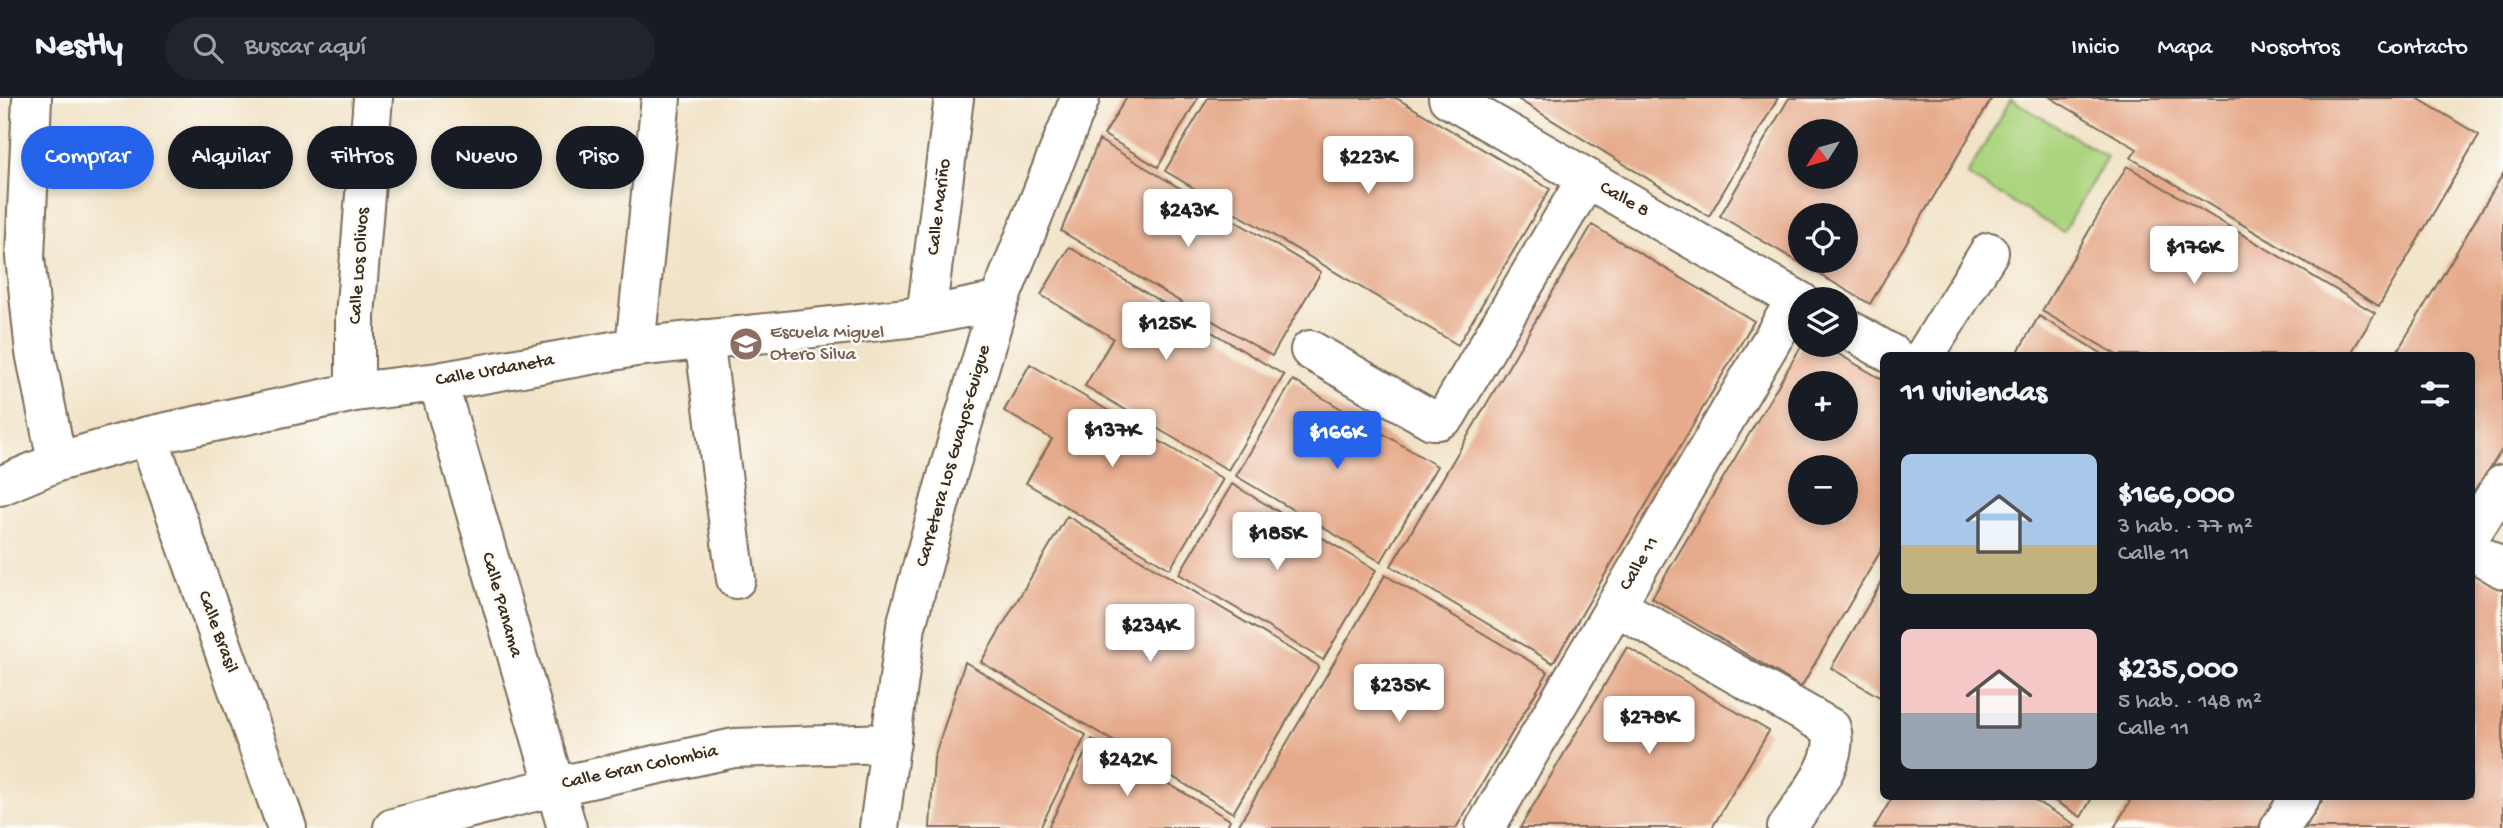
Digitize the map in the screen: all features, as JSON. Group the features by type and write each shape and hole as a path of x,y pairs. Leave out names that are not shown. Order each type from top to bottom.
{"street":[{"path":"32,98 25,257 35,352 57,462"},
{"name":"Calle Los Olivos","path":"355,392 355,316 373,98"},
{"path":"635,347 660,98"},
{"name":"Calle Mariño","path":"926,316 954,98"},
{"name":"Carretera Los Guayos-Guigue","path":"879,828 906,626 999,301 1080,98"},
{"name":"Calle 8","path":"1450,98 1788,295"},
{"path":"1310,350 1432,420 1439,420 1447,415 1587,178"},
{"path":"1927,352 1989,252"},
{"name":"Calle Urdaneta","path":"0,486 57,462 148,436 355,392 438,382 635,347 926,316 999,301"},
{"name":"Calle 11","path":"1485,828 1788,318"},
{"path":"1858,335 1888,352"},
{"path":"704,339 736,579"},
{"name":"Calle Panama","path":"438,382 567,828"},
{"name":"Calle Brasil","path":"148,436 287,828"},
{"path":"2475,528 2503,484"},
{"path":"2475,552 2503,569"},
{"path":"1616,606 1831,728 1834,740 1832,755 1787,828"},
{"name":"Calle Gran Colombia","path":"393,828 553,787 734,748 891,743"},
{"path":"2280,828 2298,800"}],"green space":[{"path":"2011,99 2107,157 2063,232 1967,175"}],"building":[{"path":"1126,98 1198,98 1158,167 1104,135"},
{"path":"1208,98 1396,98 1550,189 1458,345 1165,171"},
{"path":"1516,98 1778,98 1709,216"},
{"path":"1789,98 1992,98 1870,304 1858,297 1858,287 1841,287 1817,273 1858,273 1858,203 1788,203 1788,256 1720,216"},
{"path":"2051,98 2417,98 2479,135 2379,306 2131,158 2137,149"},
{"path":"1099,140 1321,272 1272,356 1061,231"},
{"path":"2127,166 2375,313 2352,352 2112,352 2042,311"},
{"path":"2503,174 2503,448 2475,492 2475,352 2397,352"},
{"path":"1592,225 1754,321 1553,663 1391,566"},
{"path":"1069,247 1284,375 1228,470 1085,386 1113,338 1041,295"},
{"path":"2039,316 2099,352 2018,352"},
{"path":"1795,357 1844,357 1880,378 1880,552 1801,687 1652,598"},
{"path":"1030,364 1223,479 1170,569 1026,483 1052,439 1004,411"},
{"path":"1293,380 1437,466 1381,562 1236,476"},
{"path":"1232,484 1376,570 1323,660 1179,574"},
{"path":"1067,516 1319,666 1233,813 981,662"},
{"path":"2475,573 2503,587 2503,828 2305,828 2322,800 2475,800"},
{"path":"1385,575 1548,672 1456,828 1237,828"},
{"path":"1880,585 1880,697 1831,668"},
{"path":"1627,647 1769,731 1712,828 1520,828"},
{"path":"965,662 1086,735 1040,828 930,828 934,758"},
{"path":"1092,739 1230,820 1226,828 1048,828"},
{"path":"1891,800 2034,800 2076,825 2074,828 1874,828"},
{"path":"2053,800 2091,800 2081,817"},
{"path":"2131,800 2276,800 2258,828 2114,828"}],"place":[{"name":"Escuela Miguel Otero Silva","path":"746,344"}]}
